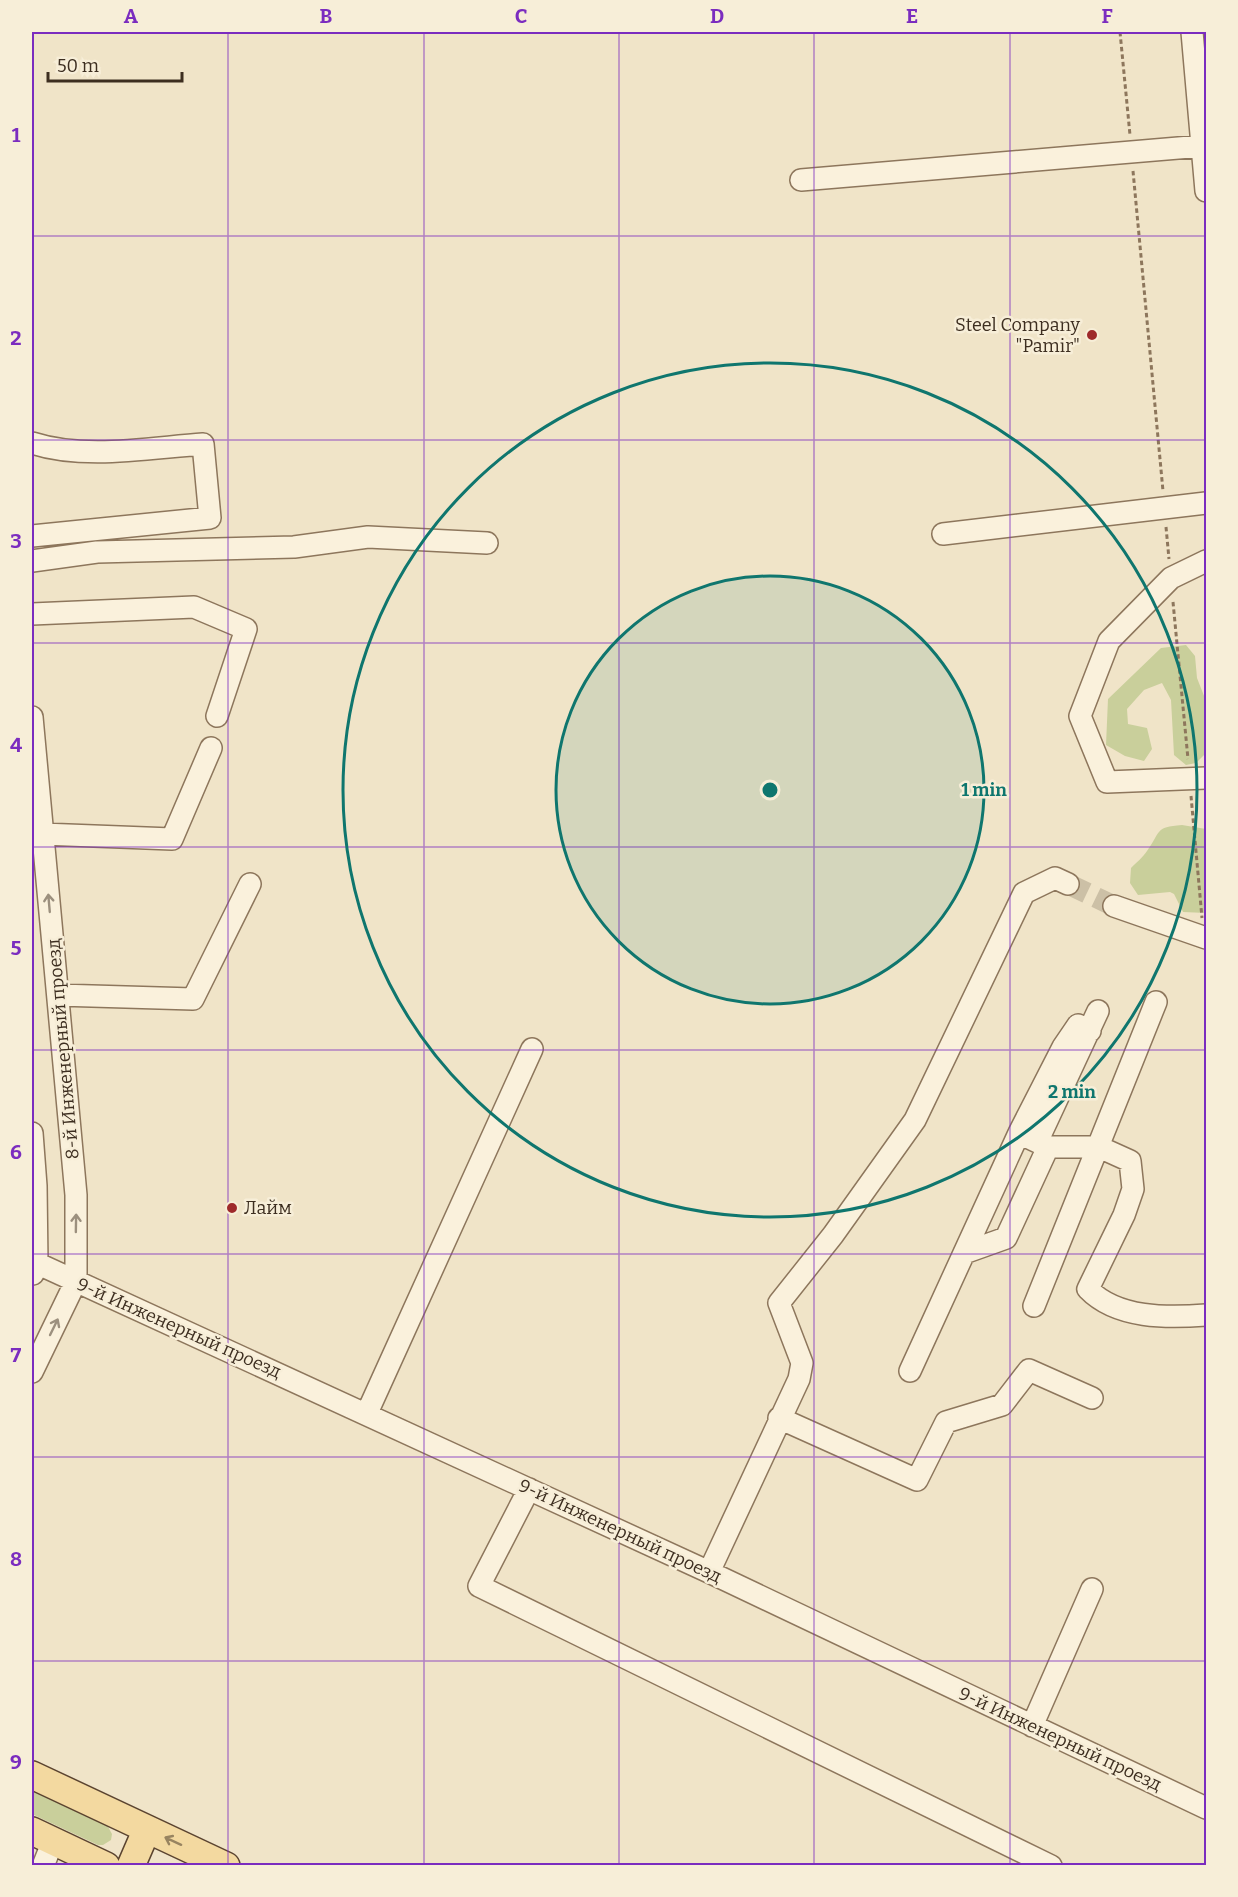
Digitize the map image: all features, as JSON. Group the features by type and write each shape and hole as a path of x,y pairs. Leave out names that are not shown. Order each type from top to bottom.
{"main road":[{"path":"32,1775 226,1866"},
{"path":"131,1866 147,1829"},
{"path":"43,1846 106,1866"}],"street":[{"path":"1192,32 1206,191"},
{"path":"801,180 1202,146"},
{"path":"32,443 48,448 95,451 203,444 210,518 32,536"},
{"path":"943,534 1206,503"},
{"path":"32,561 97,552 294,547 368,537 487,543"},
{"path":"1206,561 1171,578 1108,641 1080,716 1107,782 1206,778"},
{"path":"32,614 194,607 246,629 217,716"},
{"name":"8-й Инженерный проезд","path":"32,717 76,1196 76,1281 32,1372"},
{"path":"42,834 172,839 211,748"},
{"path":"709,1572 799,1378 802,1363 779,1303 833,1235 915,1120 1024,893 1055,878 1068,884"},
{"path":"58,995 193,999 250,884"},
{"path":"1114,906 1206,938"},
{"path":"1034,1305 1156,1002"},
{"path":"910,1371 964,1253 1035,1140 1094,1021"},
{"path":"367,1413 532,1049"},
{"path":"32,1133 36,1186 33,1267"},
{"path":"1035,1140 1099,1147 1130,1161 1133,1189 1124,1215 1088,1289 1095,1296 1133,1313 1174,1317 1206,1314"},
{"path":"964,1253 1006,1238 1035,1140"},
{"name":"9-й Инженерный проезд","path":"33,1267 76,1281 367,1413 709,1572 1206,1808"},
{"path":"779,1418 917,1480 945,1422 1002,1405 1029,1370 1092,1398"},
{"path":"529,1489 479,1586 1051,1866"},
{"path":"1032,1726 1092,1589"}],"green space":[{"path":"1186,645 1195,656 1197,678 1206,701 1205,754 1196,763 1186,765 1174,755 1171,700 1162,683 1144,690 1127,709 1128,724 1147,728 1152,749 1144,761 1125,756 1106,745 1108,699 1161,648"},
{"path":"1182,825 1206,829 1206,913 1183,912 1174,894 1170,892 1138,895 1130,883 1131,868 1145,853 1159,832 1167,827"},
{"path":"32,1790 107,1825 112,1834 111,1840 98,1845 32,1814"}],"tunnel":[{"path":"1068,884 1114,906"}],"place":[{"name":"Steel Company \"Pamir\"","path":"1092,335"},
{"name":"Лайм","path":"232,1208"}]}
